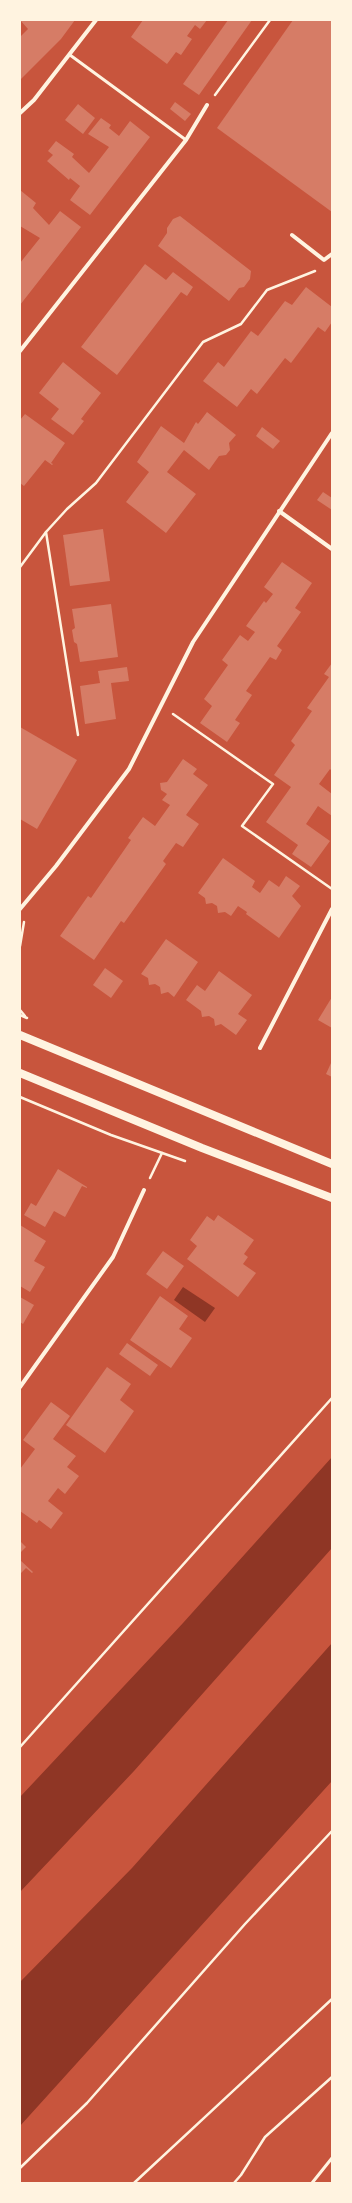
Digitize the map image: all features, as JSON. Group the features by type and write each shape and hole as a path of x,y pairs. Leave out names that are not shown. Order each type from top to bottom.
{"main road":[{"path":"20,1035 332,1164"},
{"path":"20,1073 202,1148 332,1198"}],"street":[{"path":"20,112 34,100 96,20"},
{"path":"20,351 186,140 207,105"},
{"path":"292,235 324,260 332,254"},
{"path":"20,909 56,866 128,769 192,642 332,433"},
{"path":"279,511 332,549"},
{"path":"260,1048 332,909"},
{"path":"20,1387 113,1257 144,1190"}],"lane":[{"path":"70,55 186,140"},
{"path":"312,2183 332,2158"}],"path":[{"path":"207,105 270,20"},
{"path":"20,567 46,532 66,509 96,483 203,342 241,324 267,290 316,270 324,260"},
{"path":"46,532 78,736"},
{"path":"160,704 273,784 242,826 332,889"},
{"path":"20,1010 27,1018 20,1015"},
{"path":"20,1097 111,1135 162,1152 191,1164"},
{"path":"144,1190 162,1152"},
{"path":"20,1747 332,1398"},
{"path":"20,2168 87,2103 250,1919 332,1831"},
{"path":"134,2183 332,1999"},
{"path":"234,2183 241,2175 265,2137 332,2077"}],"shaded area":[{"path":"183,1287 215,1308 205,1322 174,1300"},
{"path":"332,1457 332,1548 134,1771 20,1892 20,1797 183,1623"},
{"path":"332,1643 332,1781 20,2126 20,1982 132,1868"}],"building":[{"path":"20,20 75,20 61,39 20,80 20,37 28,29"},
{"path":"143,20 207,20 200,29 195,25 187,36 192,39 181,55 176,52 167,64 131,37"},
{"path":"228,20 252,20 199,95 183,84"},
{"path":"293,20 332,20 332,212 217,128"},
{"path":"175,102 191,114 185,121 170,109"},
{"path":"78,104 95,118 83,134 65,120"},
{"path":"101,118 111,125 109,128 119,136 130,121 150,137 90,215 70,200 80,186 70,178 69,180 47,161 53,155 48,151 56,141 74,154 72,157 89,173 109,147 88,134"},
{"path":"20,190 36,203 33,208 49,225 60,211 81,227 20,305 20,263 40,238 20,226"},
{"path":"180,216 251,271 250,279 244,287 239,288 229,301 158,246 167,233 167,228 173,219"},
{"path":"145,264 166,280 173,272 193,287 187,296 181,292 117,375 81,347"},
{"path":"306,287 332,307 332,322 325,332 318,327 291,363 285,358 257,394 251,389 237,407 203,381 218,362 224,367 251,331 258,336 285,301 292,305"},
{"path":"63,362 101,393 81,419 84,421 73,435 51,419 59,409 39,393"},
{"path":"207,412 236,435 229,443 230,450 226,455 219,456 209,470 184,450 167,472 196,494 166,533 126,502 149,472 137,462 161,426 184,443 196,422 198,424"},
{"path":"25,414 65,443 51,463 53,464 52,465 45,460 24,486 20,483 20,420"},
{"path":"262,427 280,441 273,449 256,436"},
{"path":"323,492 332,498 332,510 317,500"},
{"path":"103,529 110,581 70,586 63,535"},
{"path":"282,562 312,583 295,608 301,612 277,646 282,650 276,660 270,657 246,691 252,695 235,720 240,723 227,742 200,723 212,706 204,699 228,665 222,660 240,635 248,641 255,632 246,626 264,601 266,603 273,594 264,587"},
{"path":"111,604 118,657 80,662 77,644 74,642 72,630 75,628 72,609"},
{"path":"332,663 332,771 330,769 319,784 332,794 332,816 318,806 306,824 330,841 311,867 292,854 298,845 266,822 291,787 274,775 295,745 291,741 312,711 307,708 329,677 324,674"},
{"path":"127,667 129,681 111,683 116,719 85,724 80,686 100,683 98,671"},
{"path":"20,727 77,760 37,829 20,819"},
{"path":"183,759 197,769 193,774 208,785 186,815 199,824 183,847 176,843 163,861 166,864 124,923 121,921 94,960 60,936 88,896 91,898 131,840 128,838 143,817 155,826 170,805 162,800 167,794 161,790 160,783 167,782"},
{"path":"223,858 255,881 252,887 260,893 269,880 279,887 286,876 300,886 292,896 301,906 279,938 246,914 247,912 238,906 231,916 225,912 218,913 217,906 212,903 206,904 205,898 198,893"},
{"path":"166,939 198,962 174,997 168,992 161,994 160,987 155,984 149,985 148,978 141,974"},
{"path":"105,968 123,981 111,998 93,985"},
{"path":"219,971 252,995 238,1014 247,1020 236,1035 221,1024 215,1026 214,1019 209,1016 202,1017 201,1011 186,1000 197,985 205,991"},
{"path":"332,997 332,1028 318,1020"},
{"path":"331,1063 332,1064 332,1077 326,1074"},
{"path":"58,1169 87,1188 82,1186 65,1217 54,1211 45,1227 24,1215 31,1203 36,1206"},
{"path":"218,1215 254,1240 244,1254 248,1257 243,1264 256,1273 238,1297 187,1259 197,1246 190,1240 207,1216 214,1221"},
{"path":"20,1225 46,1241 34,1261 45,1267 30,1292 20,1286"},
{"path":"163,1251 184,1266 167,1289 146,1274"},
{"path":"160,1296 188,1316 179,1329 192,1338 171,1368 130,1340"},
{"path":"20,1297 34,1305 23,1324 20,1322"},
{"path":"127,1343 158,1365 150,1376 119,1354"},
{"path":"107,1367 131,1384 120,1400 134,1411 105,1453 66,1425"},
{"path":"51,1402 70,1416 53,1439 76,1456 67,1467 79,1476 65,1494 58,1488 48,1501 63,1513 51,1529 39,1520 37,1523 20,1511 20,1469 35,1449 23,1440"},
{"path":"20,1541 26,1547 20,1553"},
{"path":"20,1560 33,1572 32,1573 26,1568 20,1574"}]}
